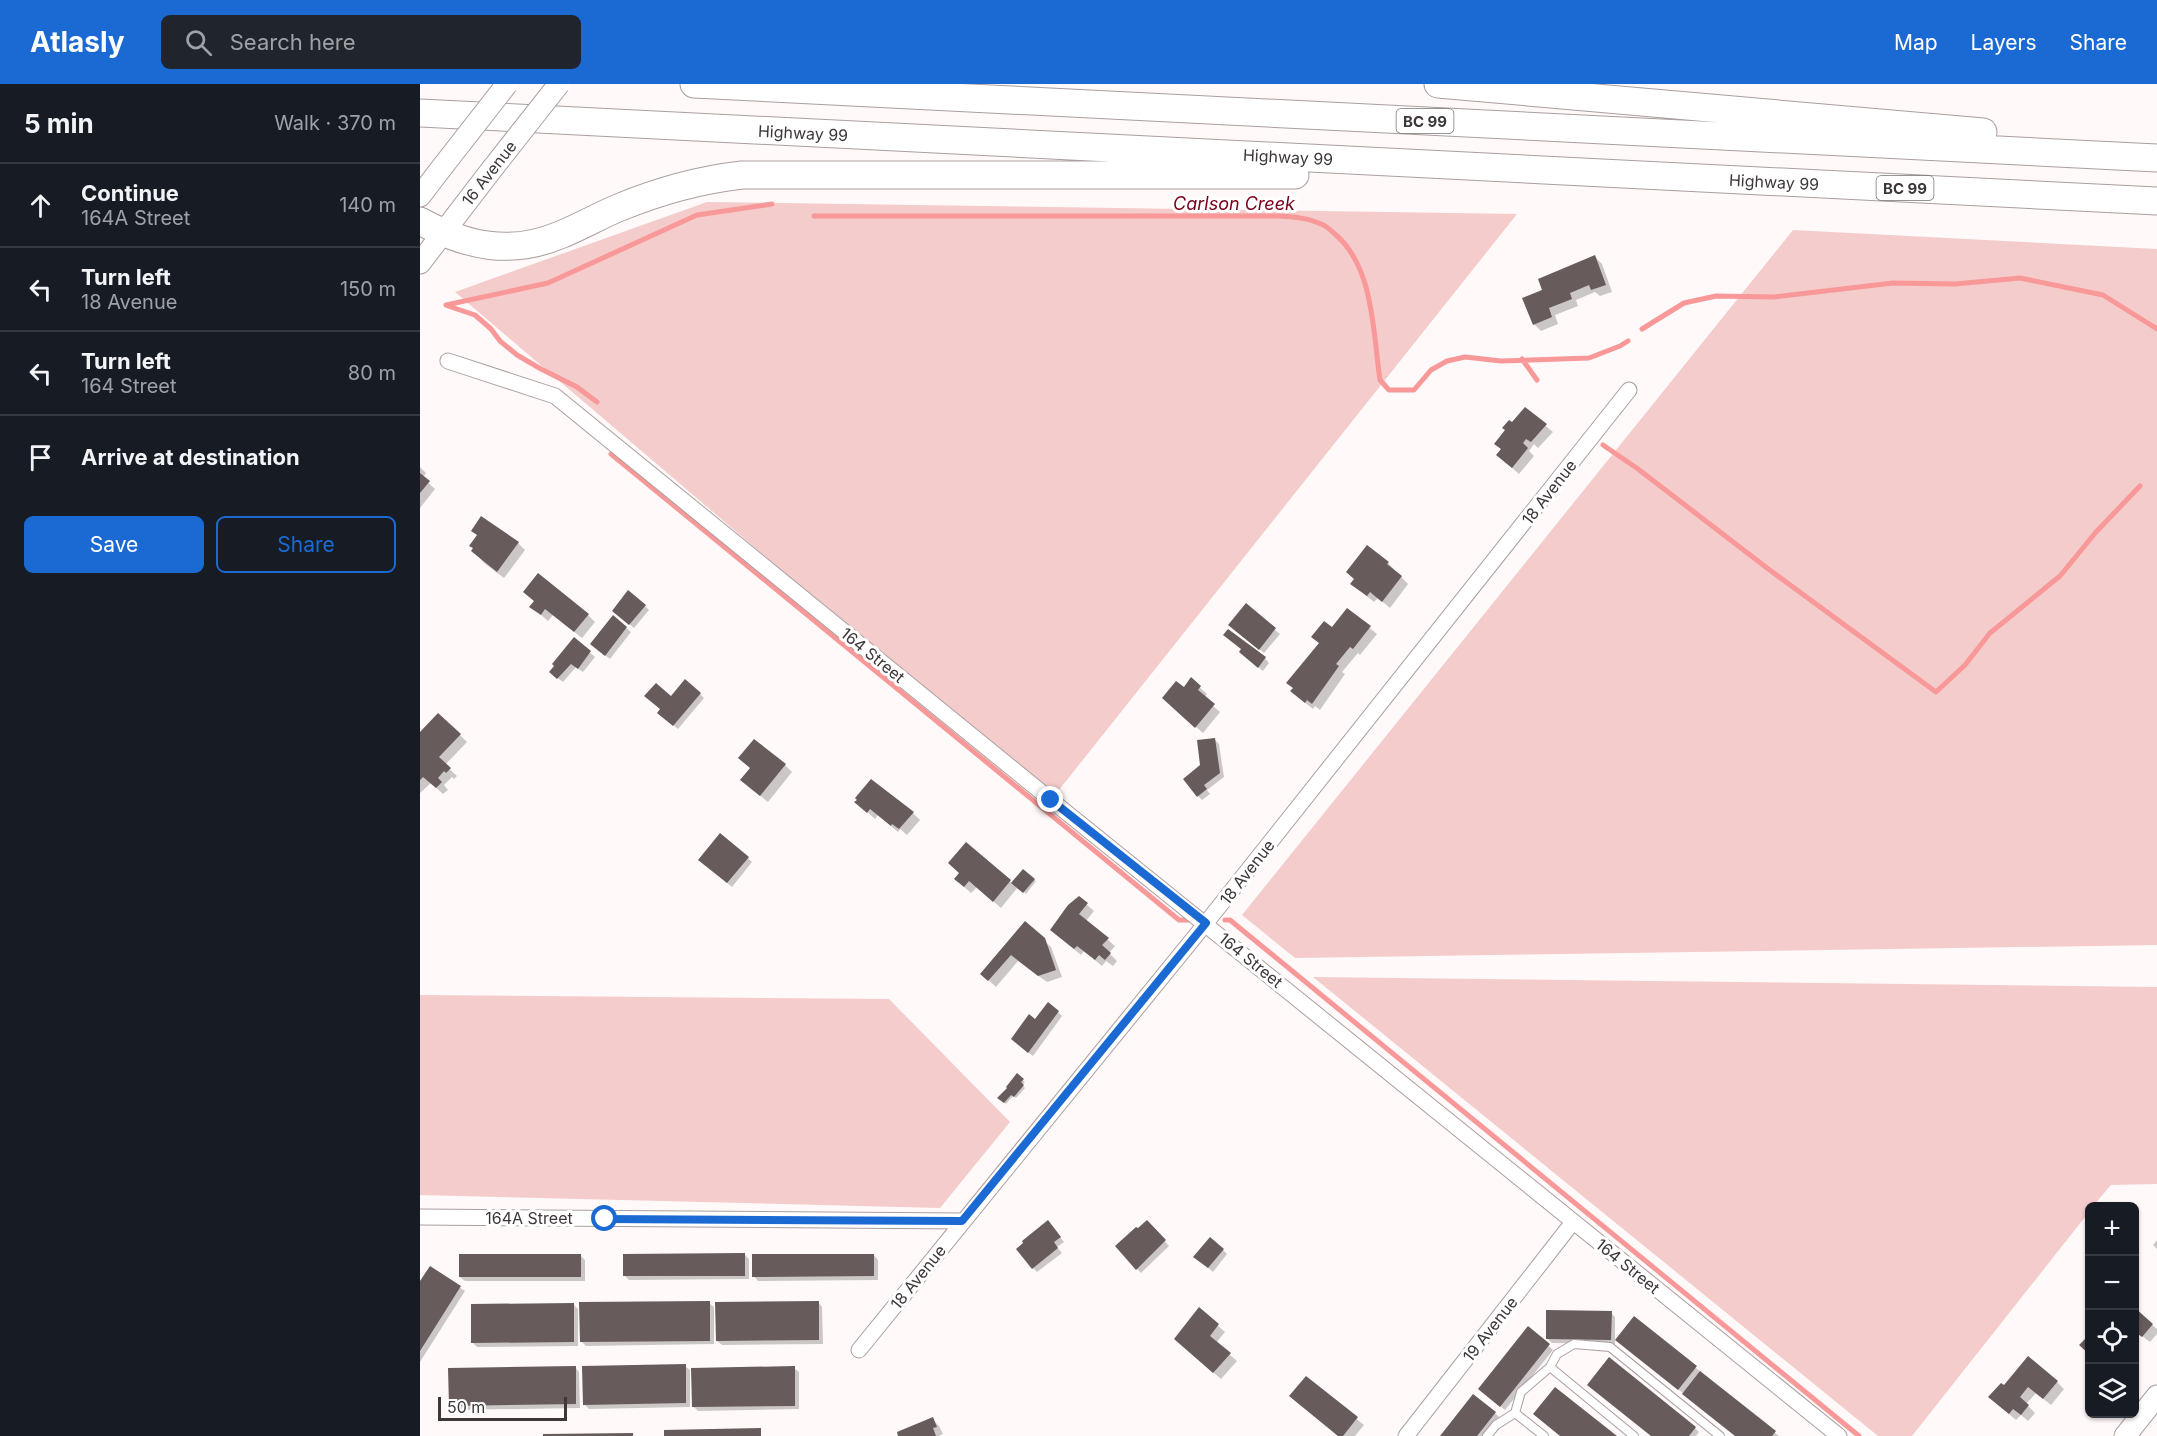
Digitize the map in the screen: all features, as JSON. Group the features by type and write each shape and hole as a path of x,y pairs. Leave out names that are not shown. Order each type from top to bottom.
{"highway":[{"name":"BC 99","path":"694,84 2157,158"},
{"path":"1438,84 2013,134 2157,150"},
{"name":"Highway 99","path":"420,113 2157,201"},
{"path":"432,227 488,246 511,247 533,244 557,237 616,209 680,185 710,178 742,175 1653,176"}],"main road":[{"path":"420,196 507,84"},
{"name":"16 Avenue","path":"420,262 432,227 492,169 559,84"},
{"path":"2125,1436 2157,1396"}],"street":[{"name":"164 Street","path":"448,361 555,396 1839,1436"},
{"name":"18 Avenue","path":"859,1350 1206,923 1629,390"},
{"name":"164A Street","path":"420,1217 962,1221"},
{"name":"19 Avenue","path":"1406,1436 1574,1222"}],"lane":[{"path":"1487,1436 1496,1425 1515,1413 1521,1392 1550,1367 1557,1354 1574,1344 1610,1347 1720,1436"},
{"path":"1550,1367 1634,1436"},
{"path":"1515,1413 1544,1436"}],"shaded area":[{"path":"707,202 1517,214 1051,800 455,292"},
{"path":"1793,230 2157,249 2157,945 1295,958 1242,915"},
{"path":"1313,977 2157,987 2157,1184 2111,1185 2096,1202 2085,1202 2085,1217 1912,1436 1878,1436"},
{"path":"420,995 889,999 1010,1122 940,1208 420,1195"}],"building":[{"path":"1595,255 1606,285 1591,290 1589,285 1570,293 1572,299 1549,308 1552,317 1533,325 1522,298 1542,290 1538,279"},
{"path":"1525,407 1547,424 1531,442 1526,439 1523,443 1528,448 1512,468 1496,455 1501,449 1494,444 1505,430 1502,428 1509,420 1512,422"},
{"path":"420,473 430,481 420,493"},
{"path":"481,516 519,542 497,572 471,551 473,548 469,546 477,535 471,531"},
{"path":"1367,545 1389,562 1387,564 1402,576 1382,602 1370,592 1367,596 1350,584 1354,579 1346,572"},
{"path":"538,573 589,614 574,632 545,609 541,615 529,607 534,601 523,592"},
{"path":"628,590 646,605 629,625 612,611"},
{"path":"1246,603 1276,628 1259,650 1228,625"},
{"path":"1347,608 1371,626 1353,649 1350,647 1336,664 1339,666 1312,704 1307,700 1305,703 1290,691 1293,688 1286,683 1319,643 1311,637 1324,621 1332,627"},
{"path":"613,615 627,627 605,656 590,644"},
{"path":"1228,629 1266,657 1258,668 1239,652 1241,649 1223,635"},
{"path":"574,637 591,651 578,669 571,664 557,679 549,672 554,666 552,664"},
{"path":"1191,677 1201,686 1198,690 1215,704 1195,728 1162,698 1176,681 1184,687"},
{"path":"685,679 701,693 673,726 657,713 660,709 644,696 656,683 671,696"},
{"path":"438,713 461,734 439,757 451,768 446,773 444,771 438,778 442,782 436,788 423,777 420,780 420,732"},
{"path":"1215,738 1220,773 1204,785 1207,789 1197,797 1183,779 1200,765 1197,740"},
{"path":"754,739 786,764 760,796 740,780 750,768 738,758"},
{"path":"871,779 914,812 899,829 892,824 891,826 870,809 867,813 854,802"},
{"path":"720,833 749,857 727,883 698,860"},
{"path":"966,842 1011,880 993,902 969,881 964,887 954,879 959,873 948,863"},
{"path":"1023,869 1035,879 1023,893 1011,883"},
{"path":"1079,896 1088,903 1079,914 1109,938 1102,945 1111,953 1105,960 1099,955 1095,960 1077,946 1074,949 1050,930 1068,905"},
{"path":"1025,921 1045,938 1056,970 1038,976 1011,955 988,981 980,974"},
{"path":"1048,1002 1059,1011 1028,1053 1011,1039 1029,1014 1035,1019"},
{"path":"1017,1073 1024,1079 1021,1082 1024,1085 1014,1097 1011,1095 1004,1103 997,1098"},
{"path":"1048,1220 1061,1237 1054,1242 1058,1248 1032,1269 1016,1249 1023,1243 1022,1241"},
{"path":"1147,1220 1166,1240 1136,1270 1115,1246"},
{"path":"1210,1237 1224,1249 1208,1268 1193,1257"},
{"path":"745,1253 745,1276 623,1276 623,1254"},
{"path":"459,1254 581,1254 581,1277 459,1277"},
{"path":"752,1254 874,1254 874,1276 752,1277"},
{"path":"430,1266 461,1286 420,1351 420,1281"},
{"path":"710,1301 710,1341 580,1342 579,1302"},
{"path":"819,1301 819,1340 716,1341 715,1302"},
{"path":"574,1303 574,1342 471,1343 471,1304"},
{"path":"1199,1307 1219,1324 1210,1336 1231,1353 1213,1373 1174,1339"},
{"path":"1546,1310 1612,1311 1611,1340 1546,1339"},
{"path":"2139,1311 2153,1324 2142,1337 2139,1335"},
{"path":"1634,1316 1697,1366 1678,1390 1615,1340"},
{"path":"1528,1326 1550,1344 1500,1407 1478,1389"},
{"path":"2085,1339 2085,1350 2079,1345"},
{"path":"2028,1356 2058,1381 2043,1399 2028,1387 2020,1397 2029,1405 2021,1415 2013,1409 2009,1414 1988,1397 2001,1383 2004,1385"},
{"path":"1609,1357 1696,1427 1689,1436 1651,1436 1587,1385"},
{"path":"686,1364 686,1403 583,1405 582,1366"},
{"path":"576,1366 576,1404 449,1406 448,1368"},
{"path":"795,1366 795,1406 692,1407 691,1368"},
{"path":"1700,1371 1776,1431 1772,1436 1735,1436 1682,1394"},
{"path":"1306,1376 1358,1417 1343,1436 1338,1436 1289,1396"},
{"path":"1555,1387 1617,1436 1560,1436 1533,1414"},
{"path":"1473,1394 1496,1412 1477,1436 1440,1436"},
{"path":"933,1417 937,1427 933,1428 936,1436 898,1436 897,1432"},
{"path":"761,1428 761,1436 664,1436 664,1430"},
{"path":"633,1433 633,1436 543,1436 543,1434"}],"waterway":[{"path":"446,305 548,283 697,215 772,204"},
{"name":"Carlson Creek","path":"814,216 1280,216 1311,220 1325,226 1336,235 1349,249 1358,265 1370,302 1380,380 1389,390 1414,390 1431,370 1447,361 1465,357 1501,361 1589,358 1628,341"},
{"path":"1642,329 1684,303 1716,296 1774,297 1893,283 1955,284 2020,278 2103,295 2157,329"},
{"path":"448,306 475,315 517,355 577,387 597,402"},
{"path":"1522,359 1537,380"},
{"path":"1603,445 1936,692 1965,665 1990,633 2060,576 2096,532 2140,486"},
{"path":"611,454 1179,920 1192,920"},
{"path":"1225,920 1230,920 1859,1436"}],"route":[{"path":"605,1219 962,1221 1206,923 1051,800"}]}
